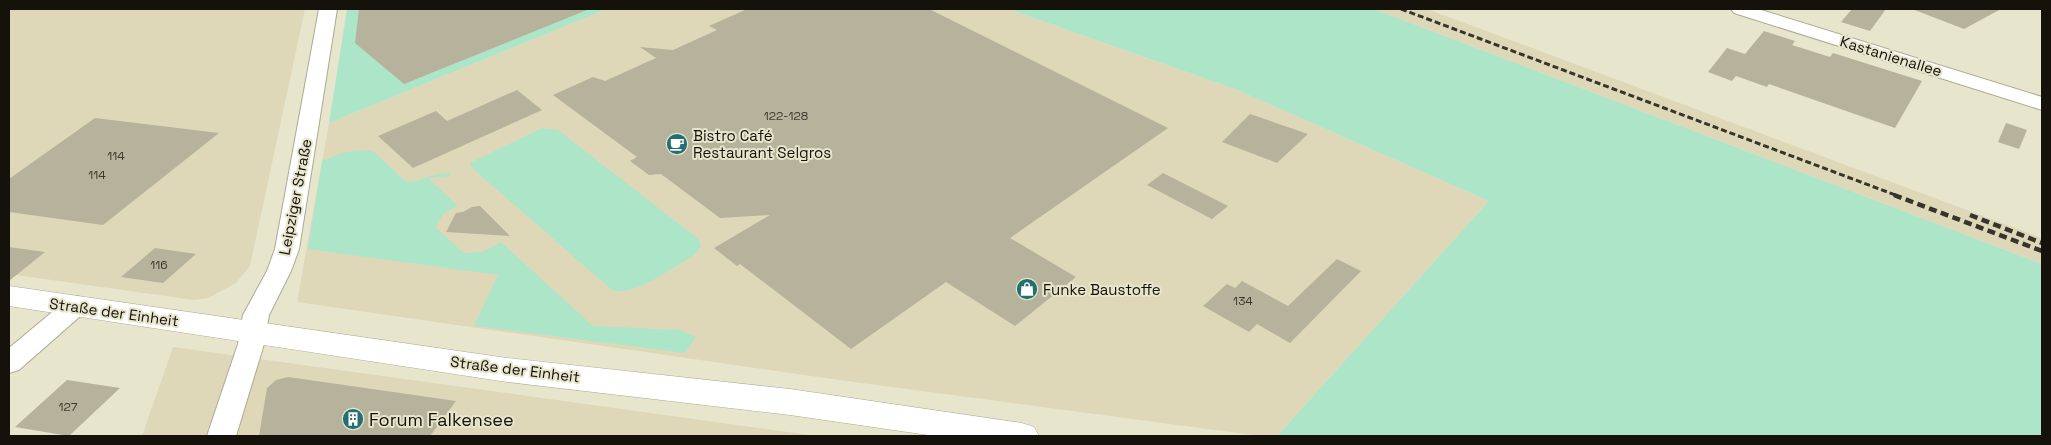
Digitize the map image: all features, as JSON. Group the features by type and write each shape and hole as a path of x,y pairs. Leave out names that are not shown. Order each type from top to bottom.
{"street":[{"name":"Leipziger Straße","path":"221,436 251,344 258,311 279,271 287,249 328,9"},
{"name":"Kastanienallee","path":"1740,9 2042,104"},
{"name":"Straße der Einheit","path":"9,296 507,370 790,402 1022,436"},
{"path":"9,363 77,305"}],"shaded area":[{"path":"9,9 305,9 250,266 236,283 208,298 194,300 9,274"},
{"path":"607,9 1008,9 1235,89 1489,201 1277,436 1260,436 839,380 297,302 329,123"},
{"path":"1374,9 1427,9 2042,238 2042,264"},
{"path":"173,347 817,436 142,436"}],"green space":[{"path":"347,9 607,9 329,123"},
{"path":"1008,9 1374,9 2042,264 2042,436 1277,436 1489,201 1235,89"},
{"path":"542,128 558,130 692,234 699,240 701,247 694,255 654,280 631,289 612,290 472,168 470,163"},
{"path":"360,150 373,151 405,181 415,181 437,174 449,174 450,176 428,178 458,206 444,213 435,227 464,253 482,252 501,242 593,326 680,330 696,337 685,353 474,326 498,275 308,249 322,161 342,153"}],"building":[{"path":"359,9 587,10 404,84 355,43"},
{"path":"747,9 929,9 1168,128 1010,238 1076,277 1015,326 946,282 851,349 740,264 737,266 714,248 770,215 720,218 661,174 649,175 630,161 637,157 553,95 593,77 605,81 656,58 640,47 673,50 717,30 709,26"},
{"path":"1852,9 1886,9 1870,31 1841,22"},
{"path":"1912,9 2001,9 1964,29"},
{"path":"1764,31 1795,41 1792,45 1830,57 1833,53 1922,81 1895,128 1769,84 1767,87 1736,76 1732,81 1708,72 1727,48 1745,54"},
{"path":"517,90 542,110 413,168 378,136 436,111 447,121"},
{"path":"1250,114 1308,134 1277,163 1222,142"},
{"path":"95,118 219,133 103,225 9,212 9,179"},
{"path":"2006,123 2027,130 2019,149 1998,142"},
{"path":"1163,173 1228,206 1212,219 1147,185"},
{"path":"480,206 510,236 446,232 456,213 463,212 472,207"},
{"path":"9,247 45,252 9,281"},
{"path":"155,248 196,254 163,283 121,277"},
{"path":"1337,259 1361,271 1290,343 1257,324 1249,332 1203,306 1227,284 1235,288 1242,281 1288,306"},
{"name":"Forum Falkensee","path":"288,377 456,401 430,436 259,436 267,388 276,380"},
{"path":"67,380 120,388 69,436 15,427"}],"railway":[{"path":"1401,9 1898,196"},
{"path":"1894,195 2042,251"},
{"path":"1970,215 2042,243"}],"place":[{"name":"Bistro Café Restaurant Selgros","path":"677,144"},
{"name":"Funke Baustoffe","path":"1027,289"},
{"name":"Forum Falkensee","path":"353,419"}]}
